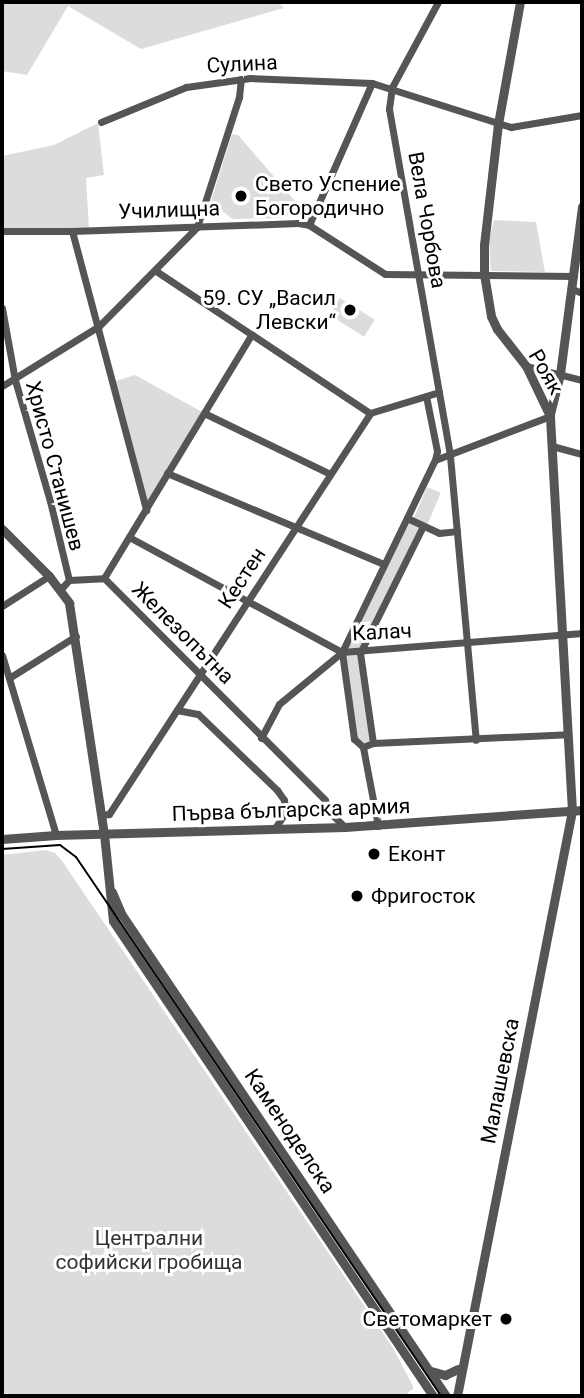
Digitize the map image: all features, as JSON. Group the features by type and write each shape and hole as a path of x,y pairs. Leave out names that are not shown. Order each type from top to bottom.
{"street":[{"name":"Вела Чорбова","path":"438,2 392,87 389,109 450,456 476,740"},
{"name":"Рояк","path":"520,2 498,124 484,245 484,274 491,316 497,329 526,366 550,416 568,734 577,810"},
{"name":"Сулина","path":"101,122 186,87 242,79 372,83 392,87 498,124"},
{"path":"2,386 99,326 197,227 239,97 242,79"},
{"path":"372,83 309,225 385,274 574,276"},
{"path":"498,124 511,127 582,114"},
{"path":"435,460 550,416 560,374 582,206"},
{"name":"Училищна","path":"2,230 72,231 309,225"},
{"path":"72,231 146,510"},
{"path":"156,271 370,413 439,393"},
{"path":"572,289 582,293"},
{"name":"Христо Станишев","path":"2,308 15,380 50,501 69,580 61,589"},
{"path":"104,578 252,334"},
{"path":"526,366 582,380"},
{"path":"261,738 279,704 342,652 435,460 437,451 426,396"},
{"path":"204,413 330,474"},
{"name":"Кестен","path":"101,815 109,814 370,413"},
{"path":"552,446 582,454"},
{"path":"167,474 384,564"},
{"path":"407,518 439,533 457,531"},
{"path":"373,743 360,653 422,526"},
{"path":"2,529 61,589 69,603 104,834"},
{"name":"Калач","path":"129,537 342,652 360,653 582,633"},
{"path":"2,606 49,576"},
{"name":"Железопътна","path":"69,580 104,578 325,800 328,813 345,827"},
{"path":"367,599 382,607"},
{"path":"9,678 76,636"},
{"path":"342,652 354,739 363,747 378,826"},
{"path":"2,655 56,835"},
{"path":"177,710 198,714 277,790 284,800 286,812 274,829"},
{"path":"363,747 373,743 568,734"},
{"name":"Първа българска армия","path":"2,839 56,835 320,829 577,810"},
{"name":"Малашевска","path":"457,1396 577,810"},
{"path":"320,829 328,813"},
{"name":"Каменоделска","path":"104,834 113,921 440,1394"},
{"name":"Каменоделска","path":"108,884 122,915 430,1370 440,1394"},
{"name":"Малашевска","path":"440,1394 463,1358"},
{"path":"430,1370 445,1375 458,1369"},
{"path":"440,1394 458,1382"}],"green space":[{"path":"2,2 278,2 284,8 141,49 68,6 27,75 2,71"},
{"path":"98,123 104,175 86,178 89,231 2,231 2,156 54,145"},
{"path":"232,134 238,135 295,201 286,218 232,219 211,201"},
{"path":"494,220 536,222 545,272 491,271 489,241"},
{"path":"340,298 375,320 364,337 329,315"},
{"path":"135,375 204,413 146,510 113,382"},
{"path":"427,487 441,493 428,524 414,518"},
{"path":"407,518 423,526 360,653 373,743 357,744 342,652"},
{"name":"Централни софийски гробища","path":"46,850 55,853 62,861 393,1348 413,1386 407,1393 410,1396 2,1396 2,855"}],"tram line":[{"path":"2,849 60,845 76,857 441,1396"}],"place":[{"name":"Свето Успение Богородично","path":"241,196"},
{"name":"59. СУ „Васил Левски“","path":"350,310"},
{"name":"Еконт","path":"374,854"},
{"name":"Фригосток","path":"357,896"},
{"name":"Светомаркет","path":"506,1319"}]}
